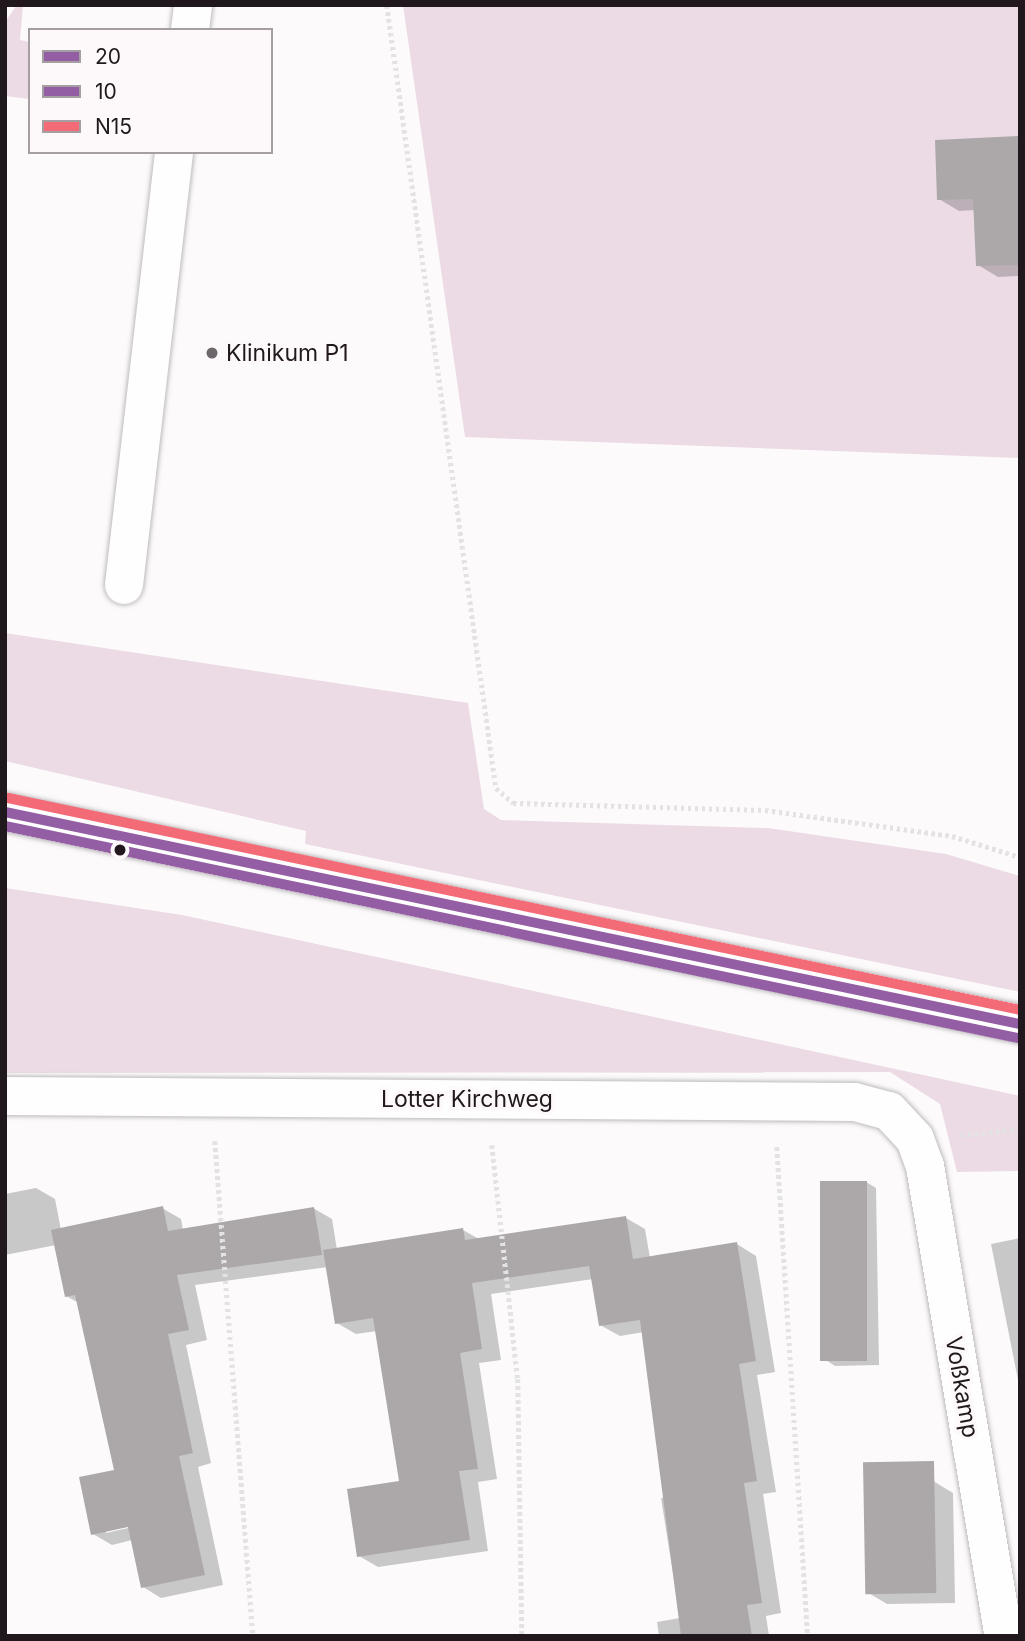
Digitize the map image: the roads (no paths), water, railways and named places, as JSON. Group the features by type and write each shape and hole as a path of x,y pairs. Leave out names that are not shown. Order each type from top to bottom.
{"street":[{"path":"190,28 193,5"},
{"path":"124,585 174,154"},
{"path":"5,812 1020,1024"},
{"name":"Lotter Kirchweg","path":"5,1096 855,1102 889,1111 915,1139"},
{"name":"Voßkamp","path":"915,1139 1004,1636"}],"place":[{"name":"Klinikum P1","path":"212,353"}]}
